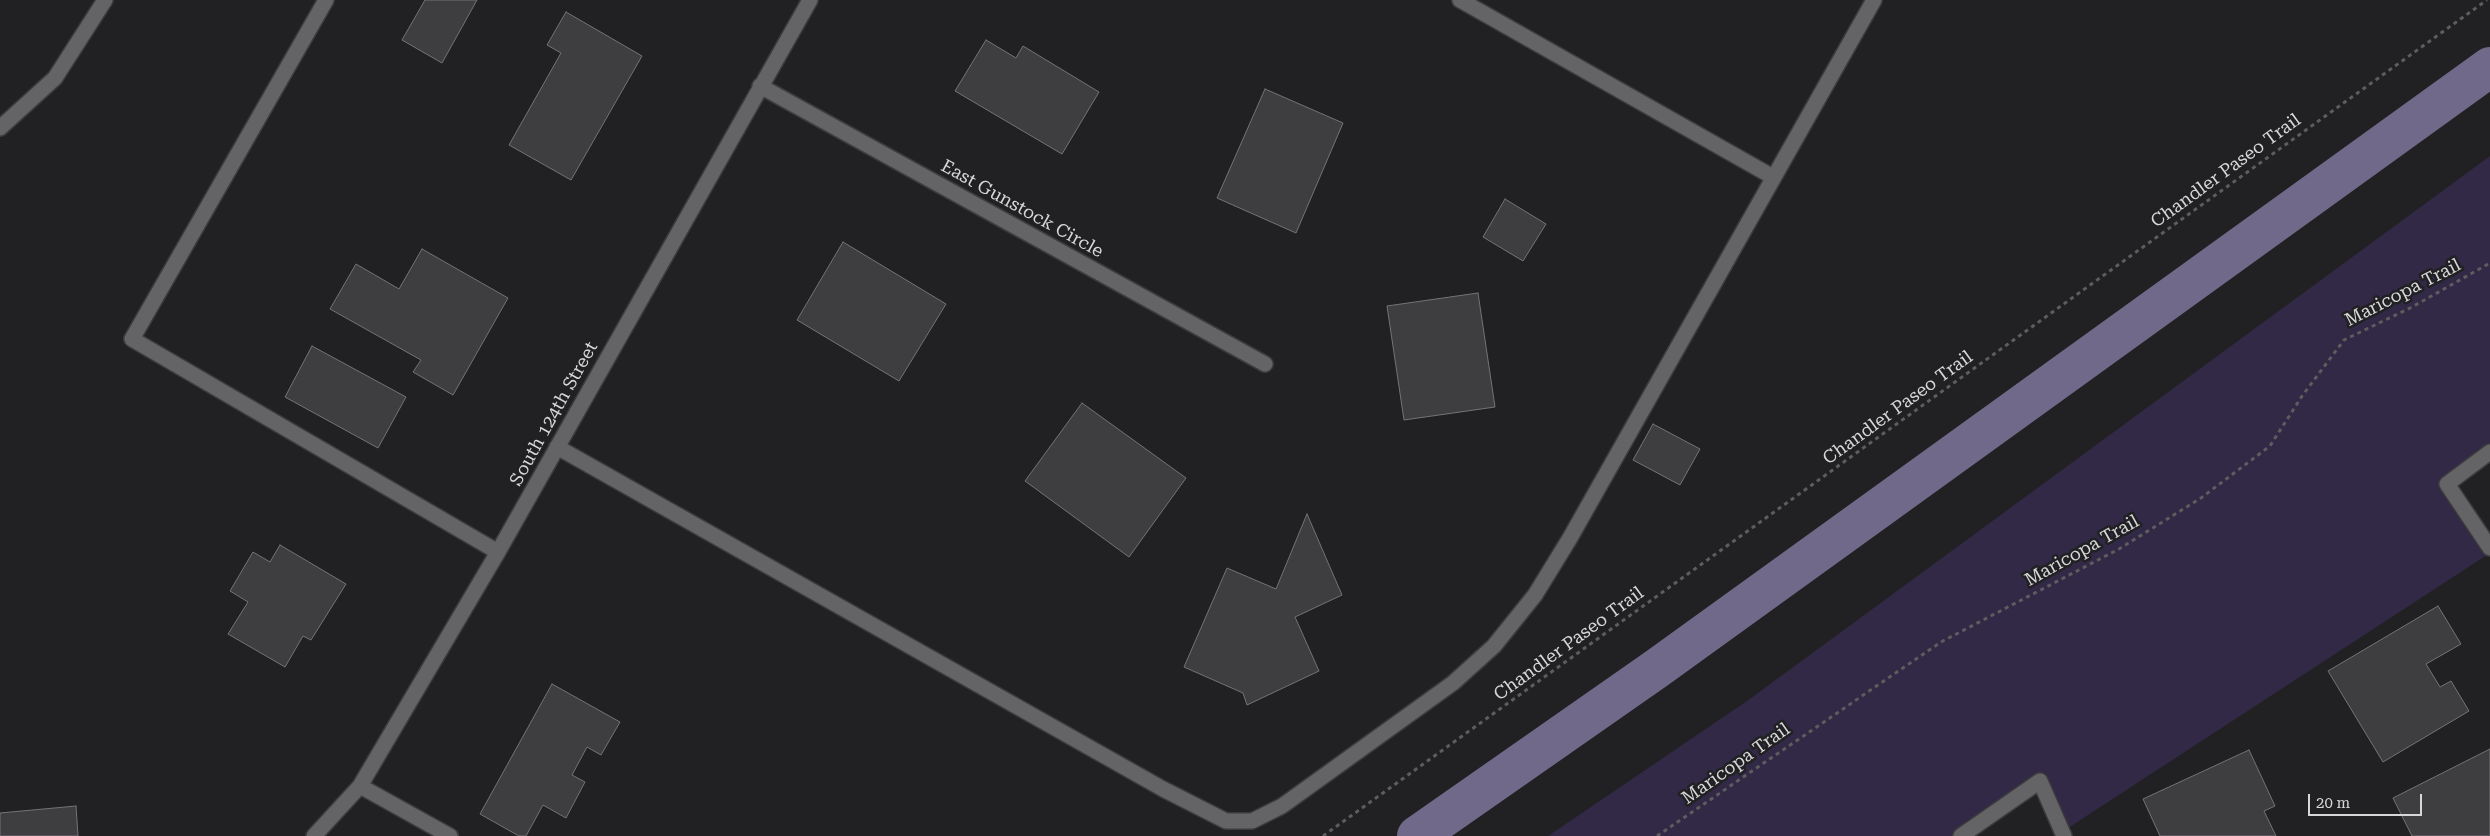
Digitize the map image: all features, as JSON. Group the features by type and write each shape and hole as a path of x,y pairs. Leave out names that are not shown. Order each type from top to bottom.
{"street":[{"path":"0,128 55,78 105,0"},
{"path":"326,0 132,339 498,552"},
{"name":"South 124th Street","path":"314,836 360,786 498,552 810,0"},
{"path":"1460,0 1773,177"},
{"path":"557,447 1163,790 1226,821 1252,821 1282,806 1453,683 1494,646 1535,595 1570,538 1874,0"},
{"name":"East Gunstock Circle","path":"760,86 1265,364"},
{"path":"2490,452 2447,484 2490,548"},
{"path":"1961,836 2040,781 2064,836"},
{"path":"360,786 450,836"}],"path":[{"name":"Chandler Paseo Trail","path":"1323,836 2487,0"},
{"name":"Maricopa Trail","path":"1657,836 1941,642 2119,549 2200,498 2270,446 2302,396 2344,340 2412,307 2490,263"}],"shaded area":[{"path":"2490,156 2490,452 2447,484 2490,553 2062,832 2040,781 1961,836 1548,836 1747,701"}],"building":[{"path":"425,0 477,0 442,63 402,40"},
{"path":"566,12 642,56 571,180 509,145 561,53 547,45"},
{"path":"986,40 1016,58 1023,46 1099,92 1062,154 955,91"},
{"path":"1265,89 1343,123 1296,233 1217,198"},
{"path":"1505,199 1546,224 1523,261 1483,237"},
{"path":"843,242 946,304 899,381 797,320"},
{"path":"422,249 508,298 453,395 413,372 421,360 330,309 356,264 399,289"},
{"path":"1478,293 1495,407 1404,420 1387,306"},
{"path":"312,346 406,397 378,448 285,397"},
{"path":"1082,403 1186,478 1129,557 1025,481"},
{"path":"1653,424 1700,449 1680,485 1633,460"},
{"path":"1307,514 1342,595 1295,617 1319,671 1247,705 1243,693 1184,667 1227,568 1276,589"},
{"path":"280,545 346,584 311,640 303,636 285,667 228,634 248,602 230,591 253,552 270,562"},
{"path":"2438,606 2461,644 2426,664 2440,687 2451,681 2469,711 2383,762 2328,671"},
{"path":"552,684 620,722 601,755 587,747 572,775 585,782 566,818 543,805 526,836 519,836 480,814"},
{"path":"2490,749 2490,836 2412,836 2393,798"},
{"path":"2249,750 2275,806 2264,811 2276,836 2160,836 2143,799"},
{"path":"76,806 78,836 0,836 0,813"}],"waterway":[{"path":"1417,836 1656,669 2490,67"}]}
